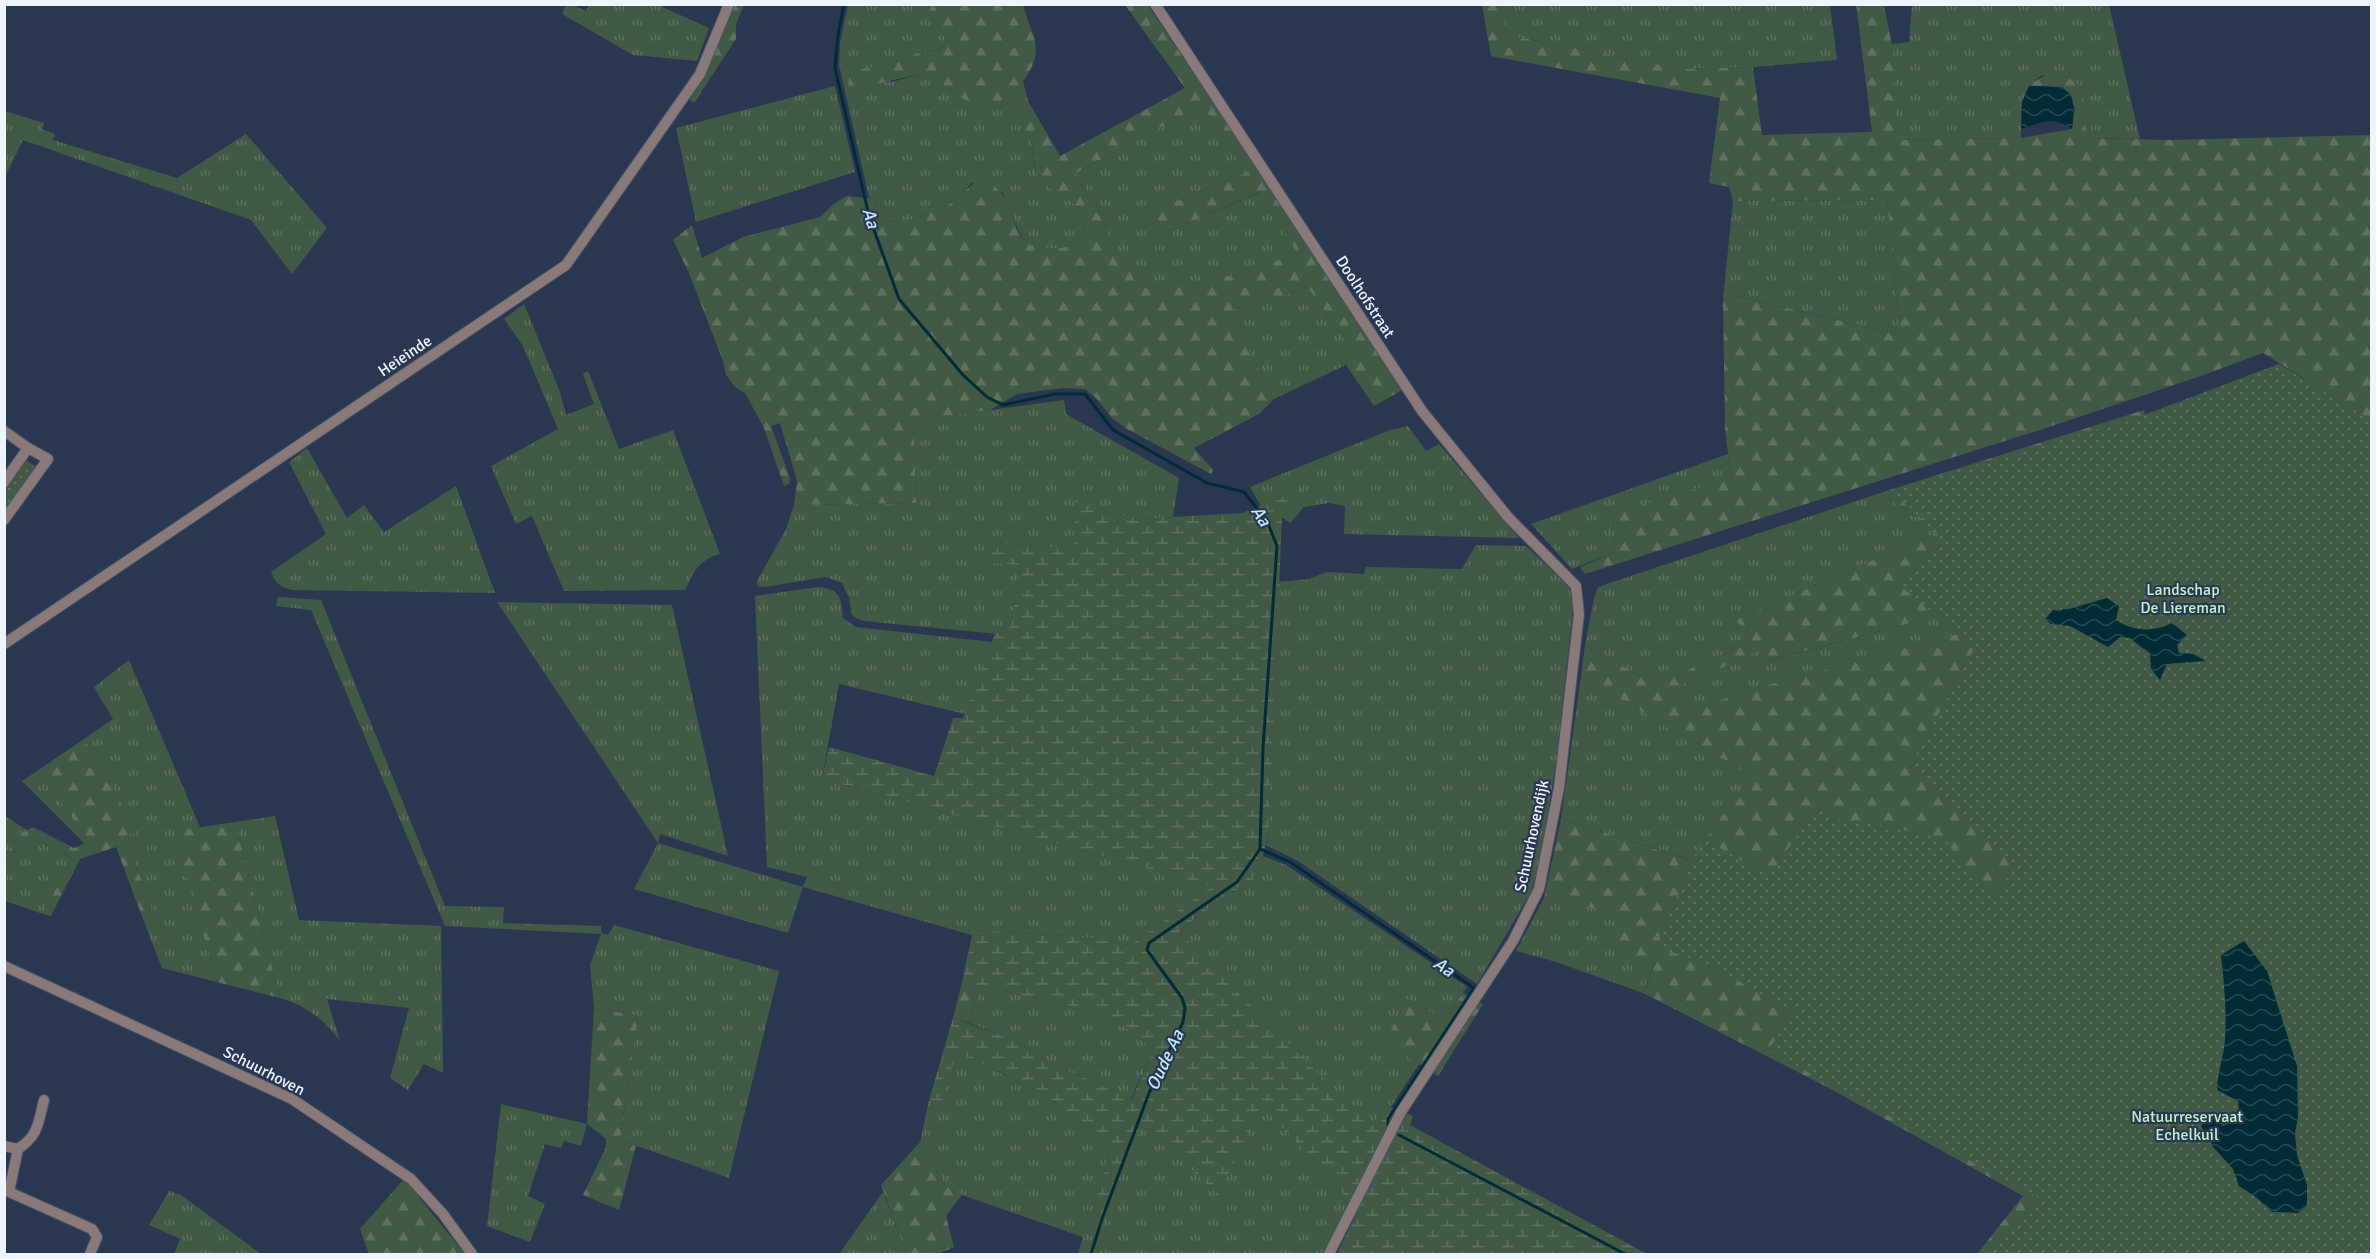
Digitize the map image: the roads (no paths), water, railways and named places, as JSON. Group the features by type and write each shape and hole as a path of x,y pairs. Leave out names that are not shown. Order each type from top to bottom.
{"street":[{"name":"Heieinde","path":"4,644 566,265 700,74 729,4"},
{"name":"Doolhofstraat","path":"1155,4 1422,411 1508,517 1576,586"},
{"path":"4,431 48,459 4,520"},
{"path":"4,482 28,448"},
{"name":"Schuurhovendijk","path":"1329,1254 1401,1112 1513,941 1539,890 1559,788 1579,614 1576,586"},
{"name":"Schuurhoven","path":"4,966 292,1100 411,1179 443,1214 472,1254"},
{"path":"4,1146 18,1149 32,1140 44,1100"},
{"path":"18,1149 9,1192 92,1229 97,1237 90,1254"}],"water":[{"path":"2029,86 2062,88 2067,91 2073,104 2072,129 2052,121 2021,129 2022,102"},
{"path":"2107,598 2119,606 2116,620 2130,627 2151,629 2172,623 2187,635 2177,645 2179,653 2193,654 2206,661 2167,664 2160,680 2151,669 2150,654 2130,638 2120,637 2108,647 2070,626 2051,624 2045,619 2053,610 2069,609"},
{"path":"2244,941 2267,971 2297,1066 2298,1117 2295,1134 2297,1155 2307,1185 2307,1206 2298,1213 2272,1212 2239,1186 2233,1169 2213,1147 2201,1126 2210,1115 2223,1126 2240,1119 2238,1101 2217,1090 2226,1029 2221,955"}],"waterway":[{"name":"Aa","path":"844,4 835,68 869,216 899,299 963,375 987,397 1003,405 1055,394 1085,394 1113,430 1207,483 1244,492 1267,521 1277,546 1263,748 1260,849 1290,862 1474,988 1388,1119 1388,1126"},
{"name":"Oude Aa","path":"1091,1254 1149,1093 1183,1022 1185,1008 1182,998 1147,950 1149,943 1237,882 1260,849"},
{"name":"Aa","path":"1399,1135 1625,1254"}],"park label":[{"name":"Landschap De Liereman","path":"2183,599"},
{"name":"Natuurreservaat Echelkuil","path":"2187,1126"}]}
